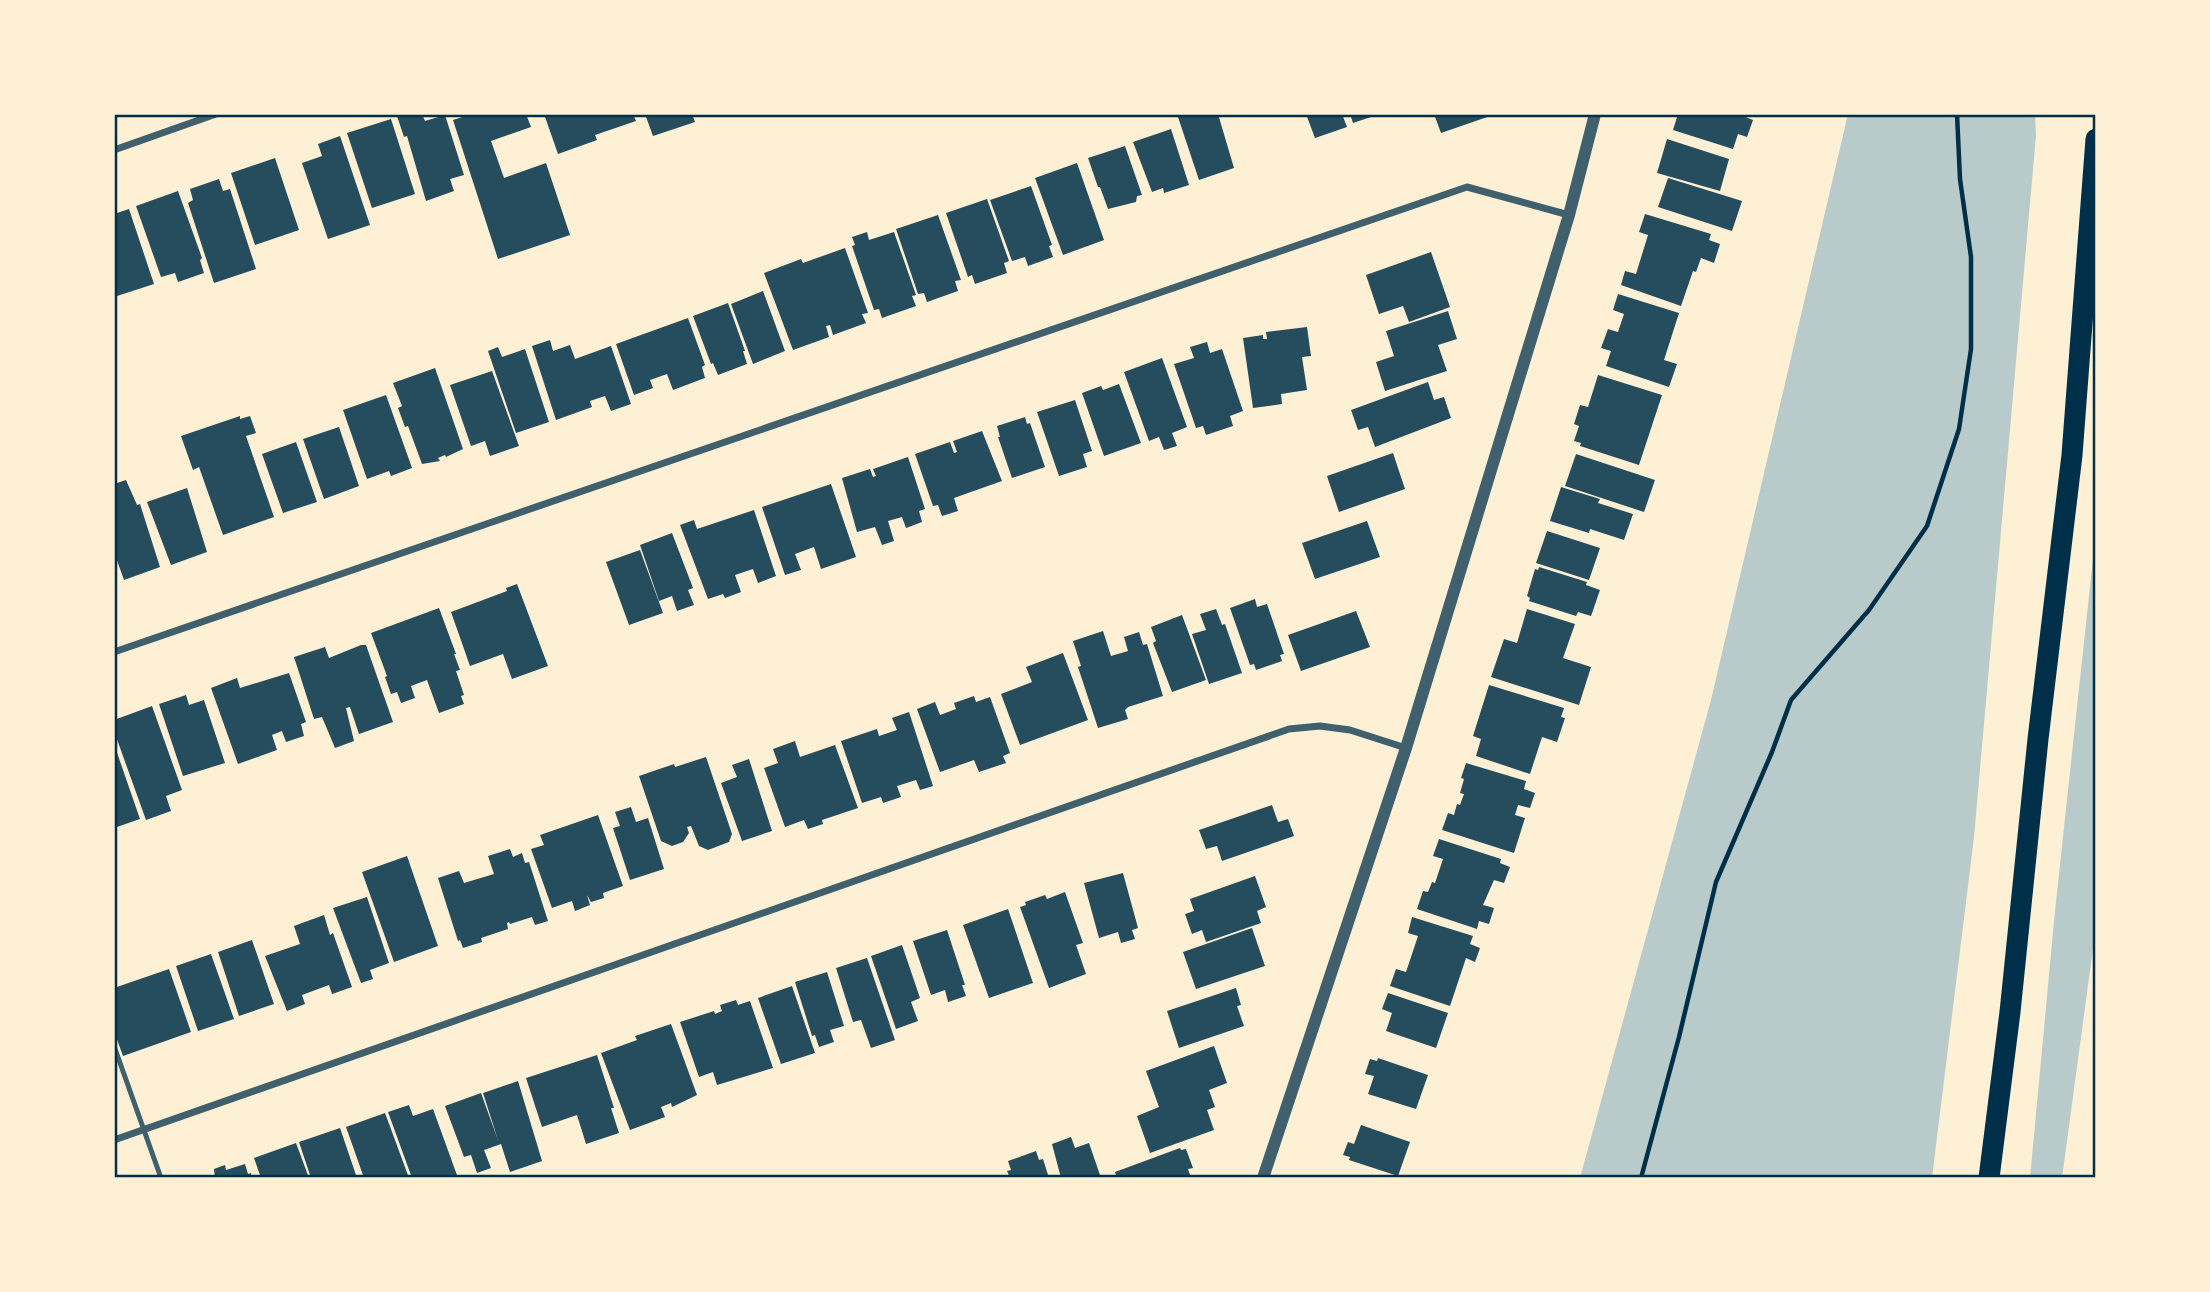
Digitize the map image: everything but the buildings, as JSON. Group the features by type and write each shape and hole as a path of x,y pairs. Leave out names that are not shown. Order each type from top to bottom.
{"highway":[{"path":"1989,1178 2072,455 2096,139"}],"street":[{"path":"114,150 216,114"},
{"path":"1263,1178 1405,748 1569,215 1595,114"},
{"path":"114,652 1467,187 1569,215"},
{"path":"114,1140 1289,729 1320,726 1350,730 1405,748"}],"lane":[{"path":"114,1046 161,1178"}],"path":[{"path":"1641,1178 1679,1037 1716,882 1773,752 1791,700 1869,610 1927,526 1959,429 1971,349 1971,257 1960,179 1957,114"}],"shaded area":[{"path":"1848,114 2035,114 2036,135 1974,837 1932,1178 1580,1178 1711,700"},
{"path":"2096,531 2096,926 2062,1178 2030,1178 2055,911"}]}
